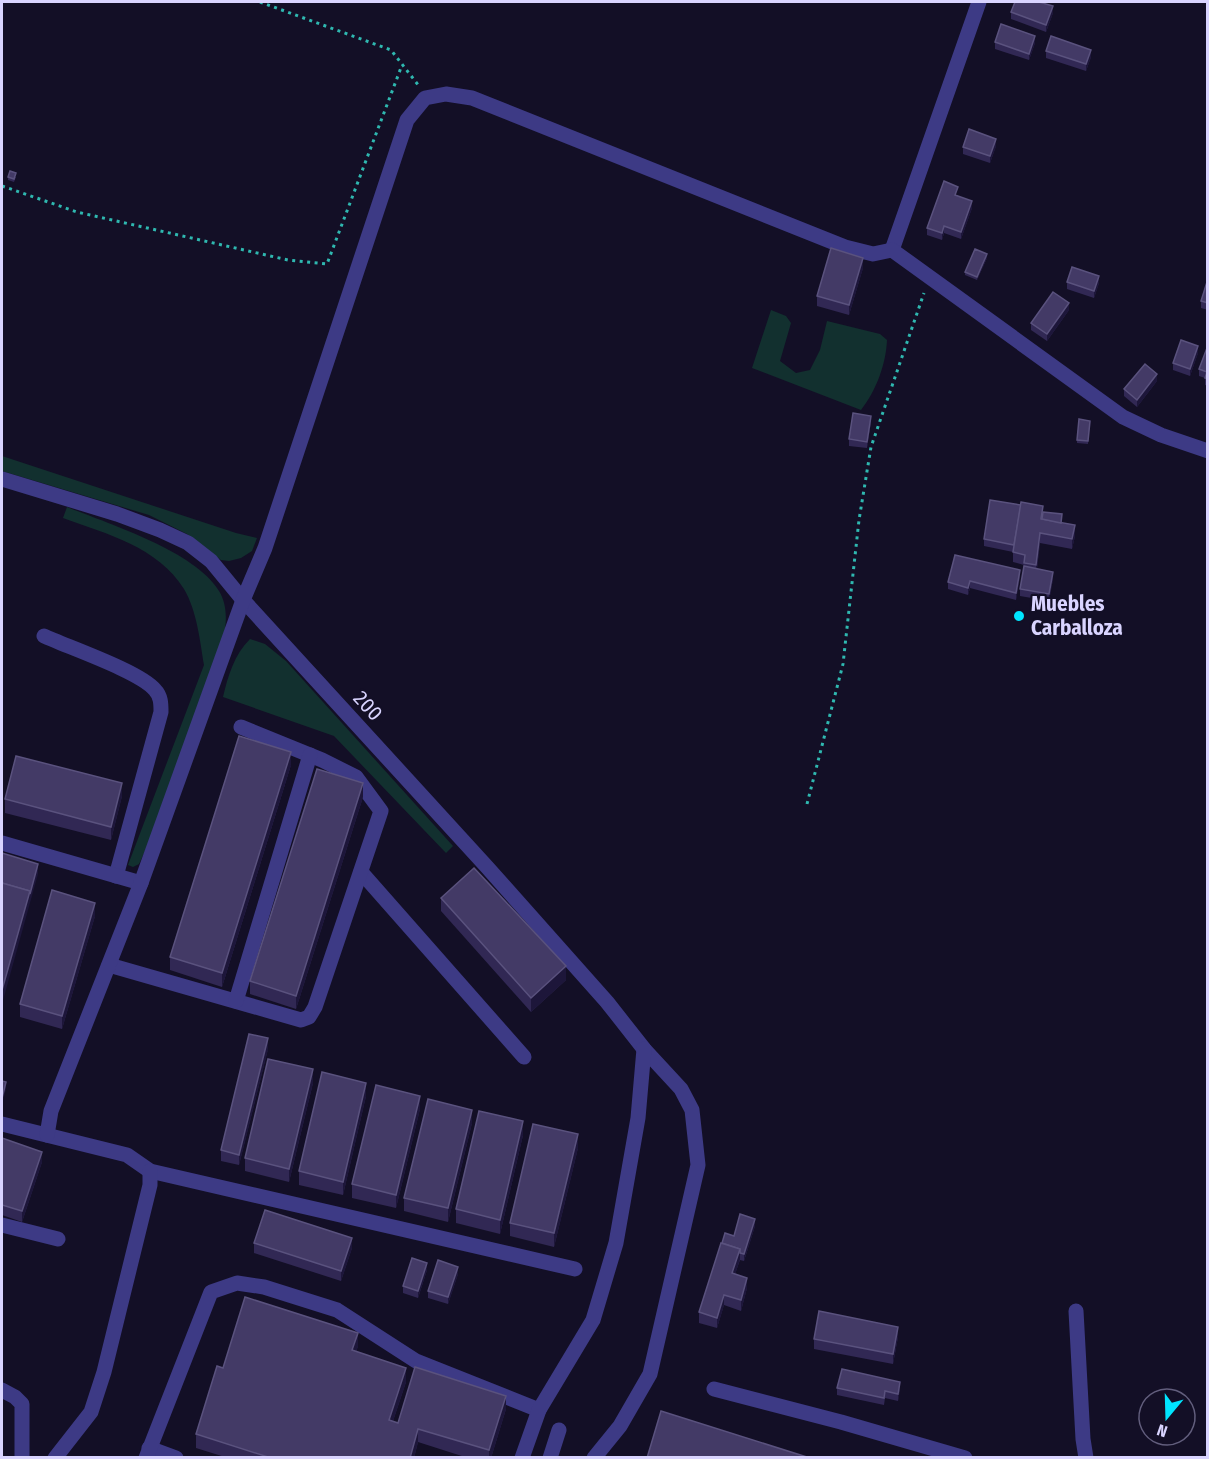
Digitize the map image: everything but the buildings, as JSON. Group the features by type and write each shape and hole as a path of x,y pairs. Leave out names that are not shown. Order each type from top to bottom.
{"street":[{"path":"892,250 979,2"},
{"path":"47,1135 51,1111 141,883 243,600 265,548 407,120 425,98 446,94 472,98 845,247 873,254 892,250 1123,417 1161,435 1208,451"},
{"name":"200","path":"2,479 117,514 188,543 211,561 243,600 487,867 681,1089 692,1110 698,1165 650,1374 620,1426 594,1458"},
{"path":"44,636 144,679 157,692 161,702 161,712 116,876"},
{"path":"109,965 301,1020 309,1017 315,1007 381,811 356,777 310,755 241,727"},
{"path":"237,1001 310,755"},
{"path":"2,843 141,883"},
{"path":"361,872 524,1056"},
{"path":"522,1458 539,1410 593,1320 616,1243 638,1118 644,1049"},
{"path":"2,1124 127,1155 150,1171 575,1269"},
{"path":"55,1458 91,1412 104,1372 150,1185 150,1171"},
{"path":"2,1225 58,1239"},
{"path":"176,1458 148,1453 210,1292 237,1283 264,1287 337,1310 416,1361 539,1410"},
{"path":"1076,1311 1086,1458"},
{"path":"714,1389 841,1422 965,1458"},
{"path":"2,1390 22,1404 22,1458"},
{"path":"550,1458 559,1430"}],"path":[{"path":"260,2 391,50 425,98"},
{"path":"2,186 77,212 288,260 327,264 402,65"},
{"path":"807,804 843,664 859,520 871,447 930,277"}],"green space":[{"path":"771,310 786,316 791,323 780,361 796,373 810,370 820,350 827,321 880,334 887,340 885,358 879,377 861,410 752,368"},
{"path":"2,456 257,538 252,551 241,558 221,560 187,534 149,515 2,471"},
{"path":"67,507 150,540 191,563 219,591 225,607 224,635 150,840 139,864 133,867 128,865 204,665 199,636 195,616 184,589 160,562 146,552 114,536 63,518"},
{"path":"250,639 265,644 286,661 453,846 446,853 334,736 223,697 236,659"}],"place":[{"name":"Muebles Carballoza","path":"1019,616"}]}
